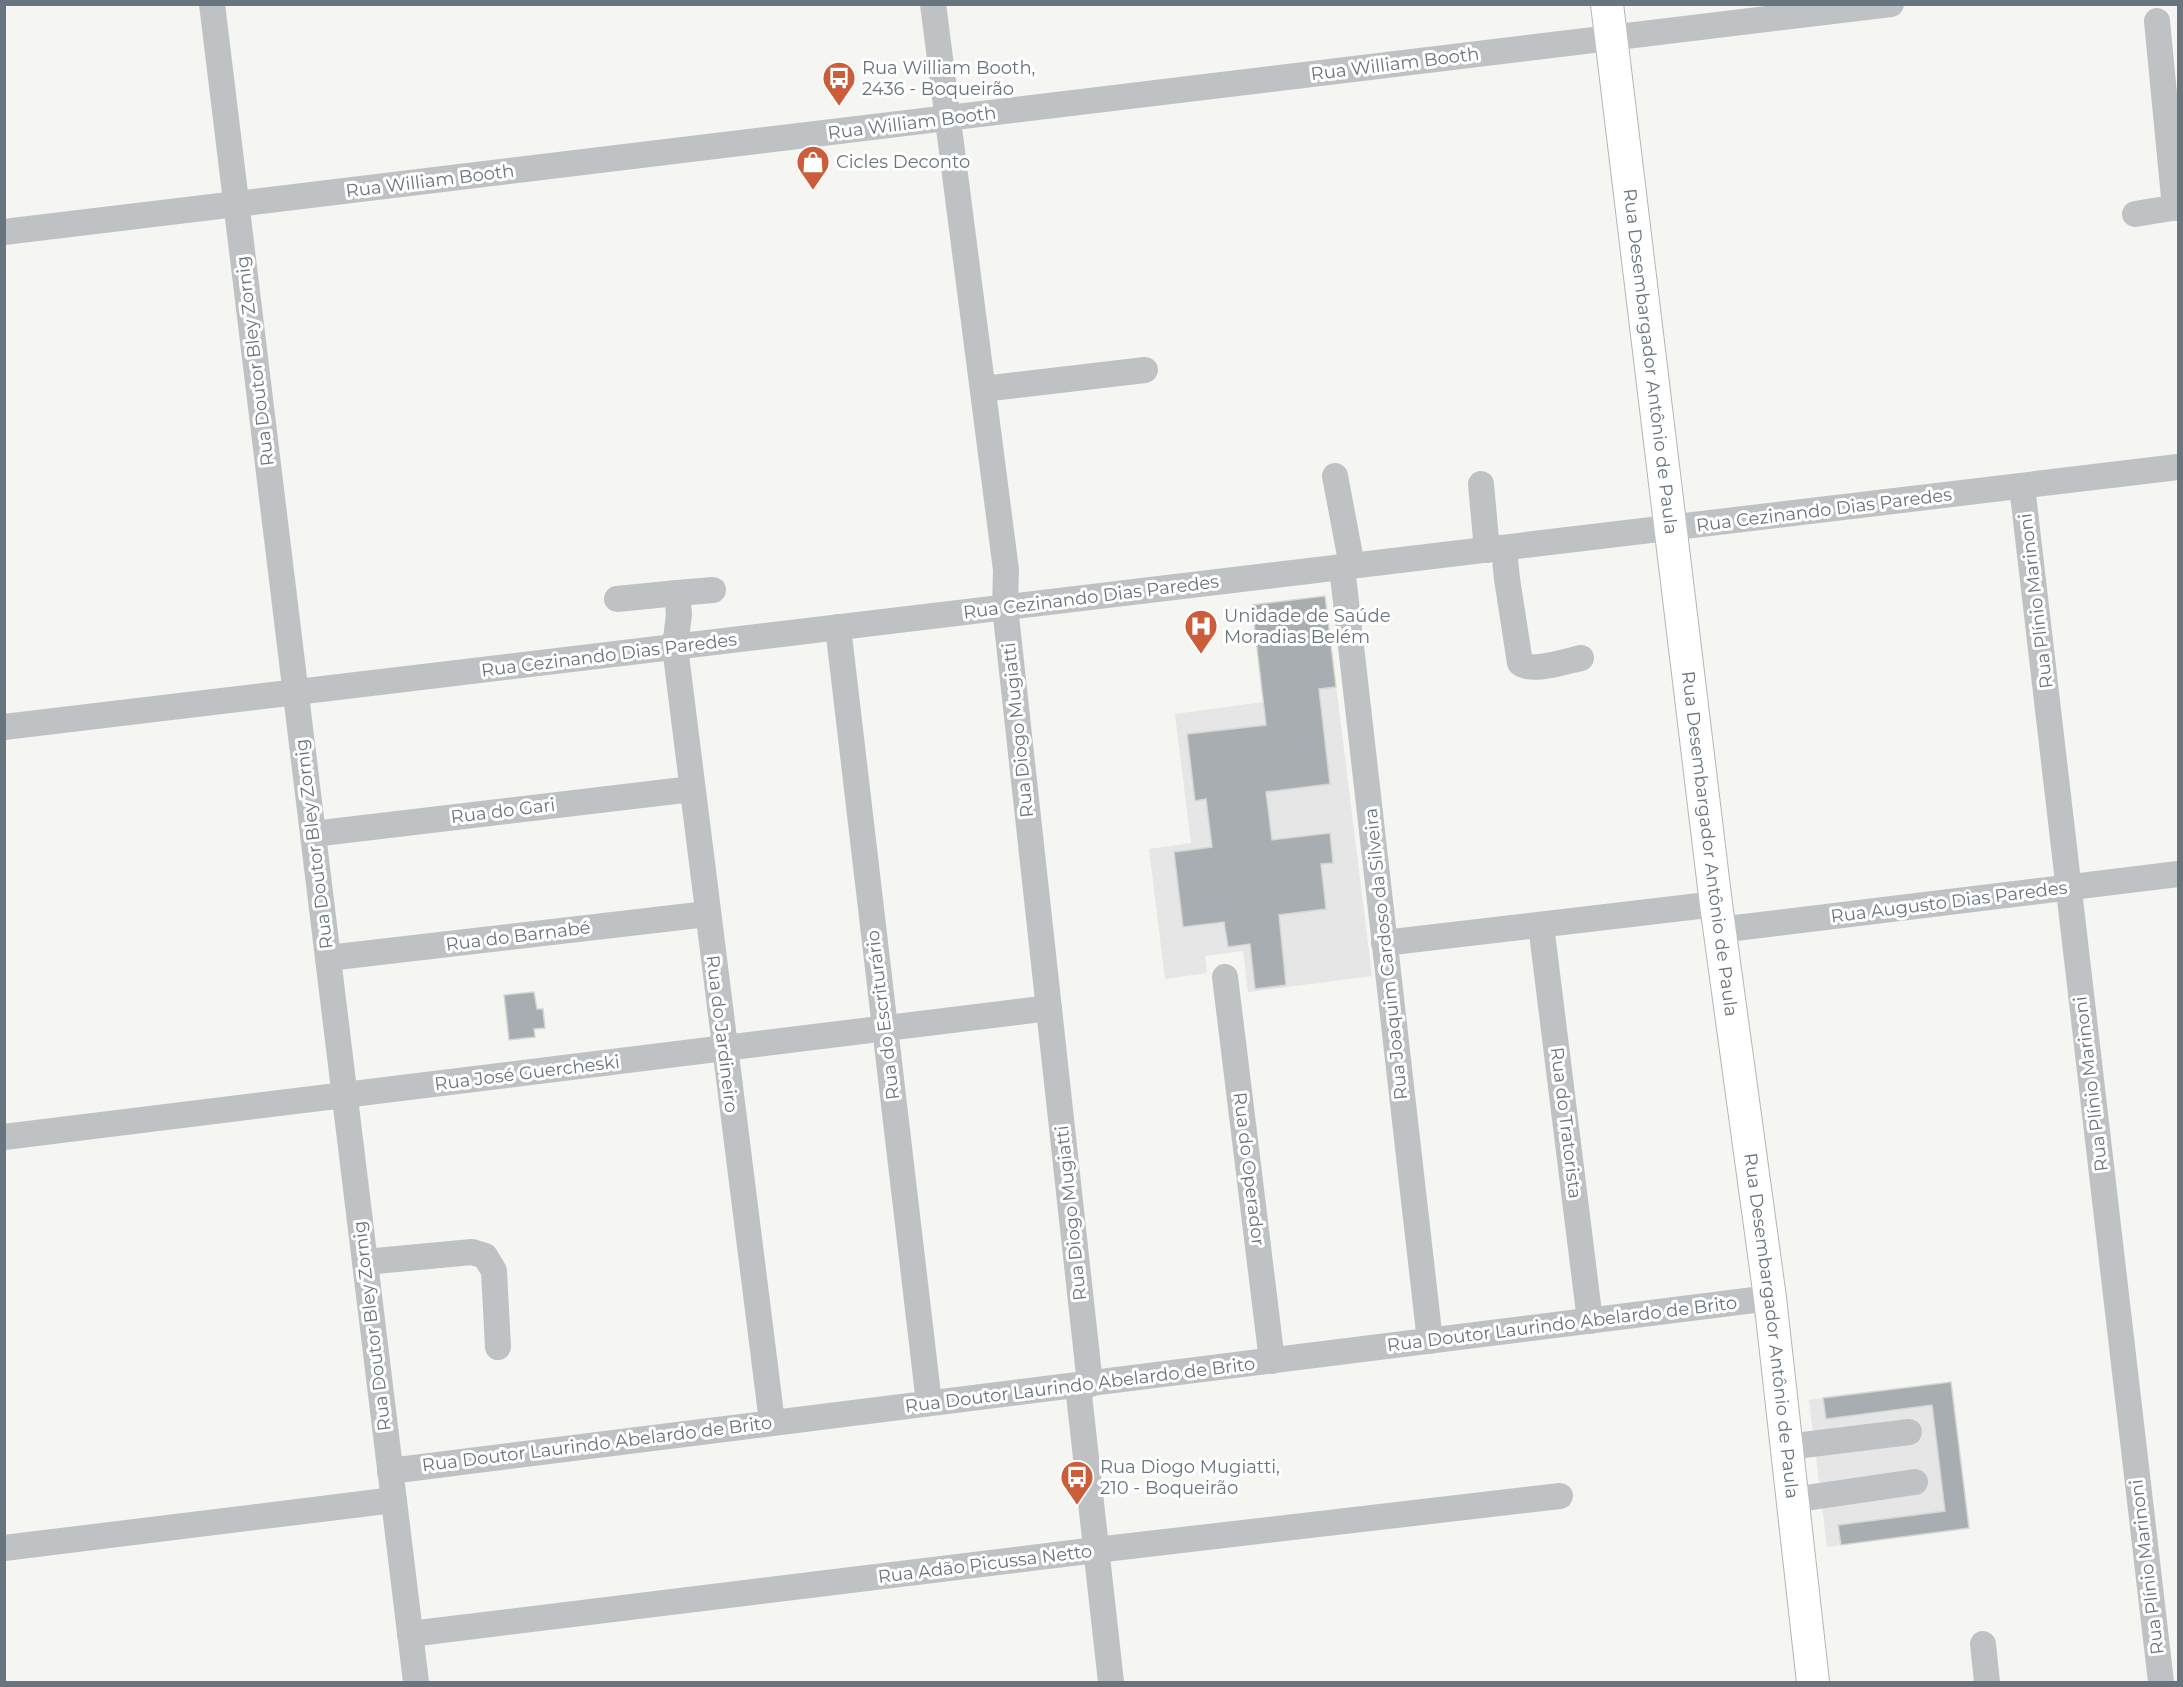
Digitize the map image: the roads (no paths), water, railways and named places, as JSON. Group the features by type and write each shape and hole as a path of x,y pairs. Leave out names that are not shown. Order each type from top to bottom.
{"main road":[{"name":"Rua Desembargador Antônio de Paula","path":"1607,4 1717,917 1770,1298 1813,1683"}],"street":[{"name":"Rua Doutor Bley Zornig","path":"212,4 416,1683"},
{"name":"Rua Diogo Mugiatti","path":"933,4 1006,570 1005,607 1049,1008 1084,1385 1096,1550 1112,1683"},
{"name":"Rua William Booth","path":"4,232 1891,4"},
{"path":"2135,214 2177,208 2157,21"},
{"path":"982,389 1145,370"},
{"name":"Rua Cezinando Dias Paredes","path":"4,727 2178,467"},
{"name":"Rua Joaquim Cardoso da Silveira","path":"1335,476 1347,566 1384,943 1430,1341"},
{"path":"1481,484 1496,549 1507,579 1520,663 1532,668 1581,658"},
{"name":"Rua Plínio Marinoni","path":"2022,486 2161,1683"},
{"path":"617,599 713,590"},
{"name":"Rua do Jardineiro","path":"677,593 679,615 675,647 771,1422"},
{"name":"Rua do Escriturário","path":"838,627 929,1403"},
{"name":"Rua do Gari","path":"313,834 692,789"},
{"name":"Rua Augusto Dias Paredes","path":"1384,943 1541,925 1717,917 2069,888 2178,874"},
{"name":"Rua do Barnabé","path":"328,958 707,914"},
{"name":"Rua do Tratorista","path":"1541,925 1590,1321"},
{"name":"Rua do Operador","path":"1225,977 1272,1361"},
{"name":"Rua José Guercheski","path":"4,1137 1049,1008"},
{"path":"365,1262 472,1252 484,1256 494,1271 498,1347"},
{"name":"Rua Doutor Laurindo Abelardo de Brito","path":"390,1471 1770,1298"},
{"path":"1787,1447 1909,1432"},
{"path":"1792,1500 1915,1482"},
{"name":"Rua Adão Picussa Netto","path":"410,1634 1560,1496"},
{"path":"4,1548 394,1500"},
{"path":"1983,1644 1988,1683"}],"place":[{"name":"Rua William Booth, 2436 - Boqueirão","path":"839,107"},
{"name":"Cicles Deconto","path":"813,191"},
{"name":"Unidade de Saúde Moradias Belém","path":"1201,655"},
{"name":"Rua Diogo Mugiatti, 210 - Boqueirão","path":"1077,1506"}]}
